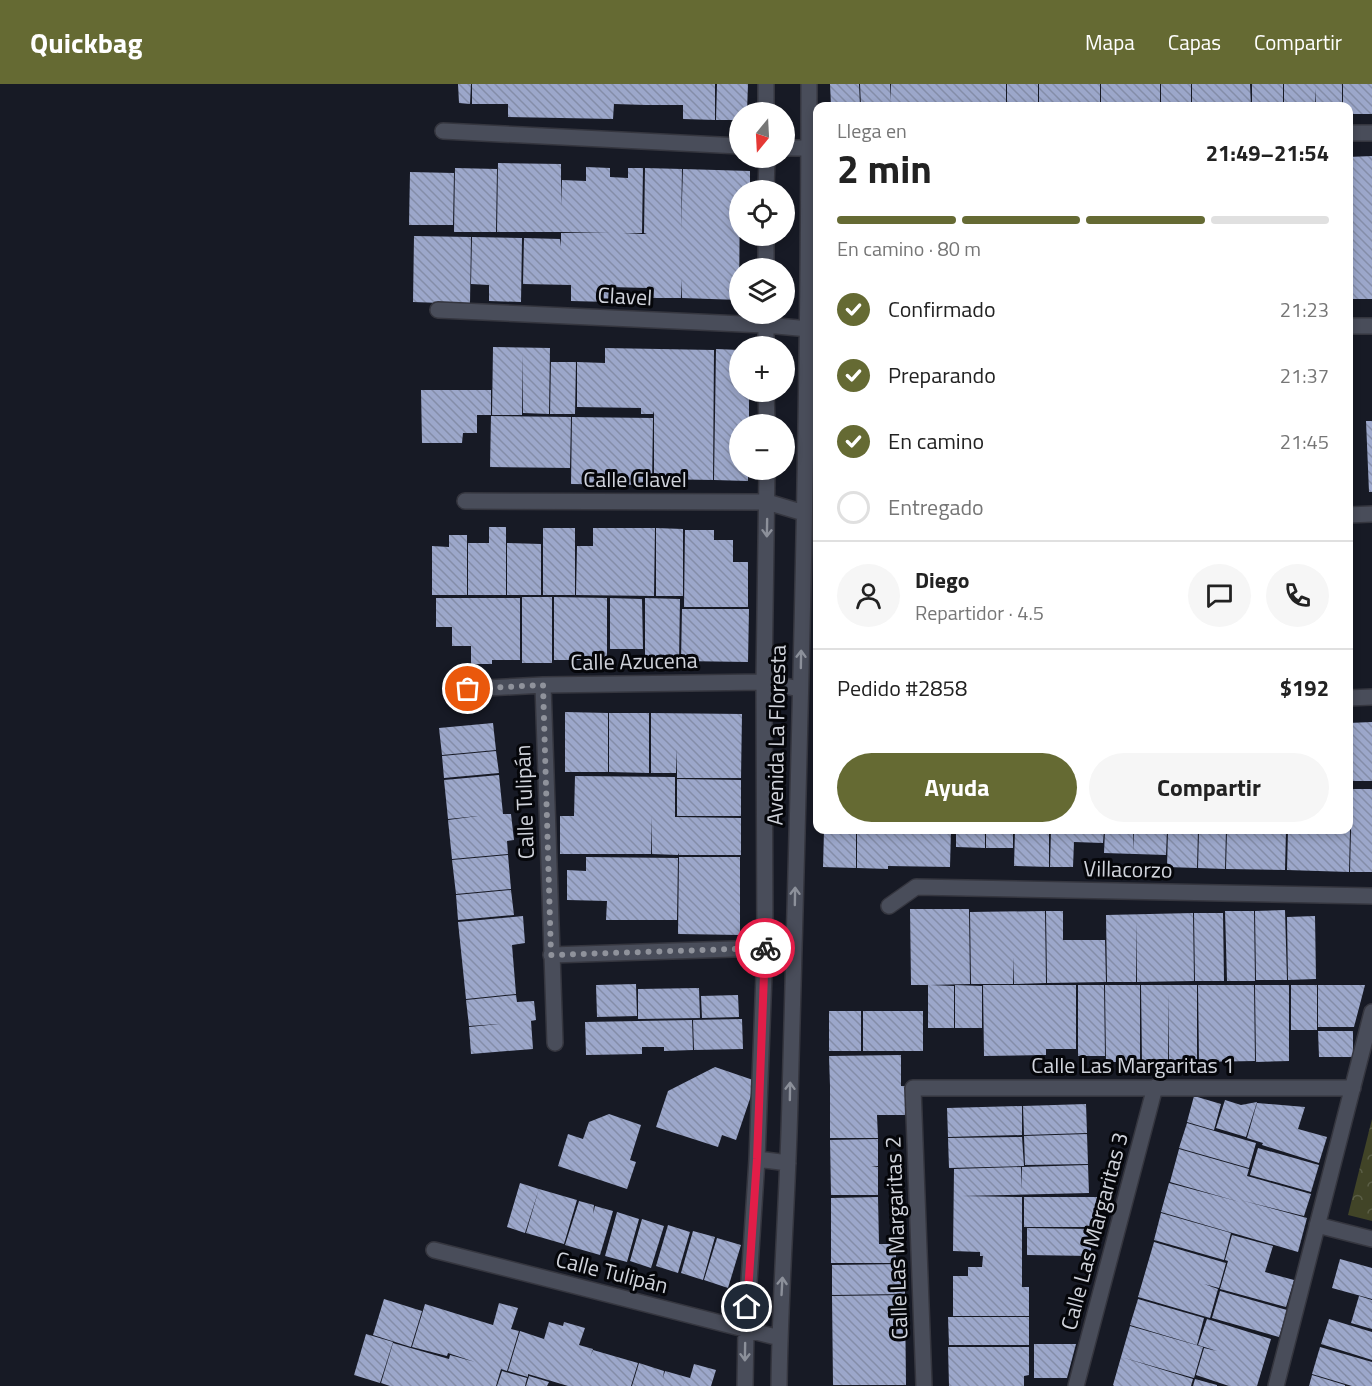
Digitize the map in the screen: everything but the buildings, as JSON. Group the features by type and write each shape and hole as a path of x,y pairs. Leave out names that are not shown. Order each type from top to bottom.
{"street":[{"path":"766,84 766,102"},
{"name":"Avenida La Floresta","path":"779,1386 788,1163 809,329 809,84"},
{"path":"443,131 729,146"},
{"path":"1353,133 1372,134"},
{"path":"795,148 809,148"},
{"name":"Clavel","path":"438,310 729,318"},
{"name":"Clavel","path":"788,324 809,329"},
{"path":"1353,326 1372,326"},
{"name":"Avenida La Floresta","path":"745,1386 765,948 764,682 767,480"},
{"name":"Calle Clavel","path":"465,501 767,502 804,513"},
{"path":"1353,515 1372,514"},
{"name":"Calle Azucena","path":"468,689 543,685 764,682 800,689"},
{"name":"Calle Tulipán","path":"543,685 555,1043"},
{"path":"1353,698 1372,697"},
{"name":"Villacorzo","path":"889,906 916,887 1372,896"},
{"path":"551,955 765,948 794,950"},
{"path":"1276,1386 1372,1012"},
{"name":"Calle Las Margaritas 3","path":"1076,1386 1155,1087"},
{"name":"Calle Las Margaritas 1","path":"913,1089 1353,1088"},
{"name":"Calle Las Margaritas 2","path":"913,1089 924,1386"},
{"path":"757,1159 788,1163"},
{"path":"1317,1225 1372,1239"},
{"name":"Calle Tulipán","path":"434,1250 780,1338"}],"green space":[{"path":"1372,1119 1372,1221 1348,1215"}],"way so far":[{"path":"468,689 543,685 551,955 765,948"}],"route":[{"path":"747,1307 757,1159 765,948"}]}
